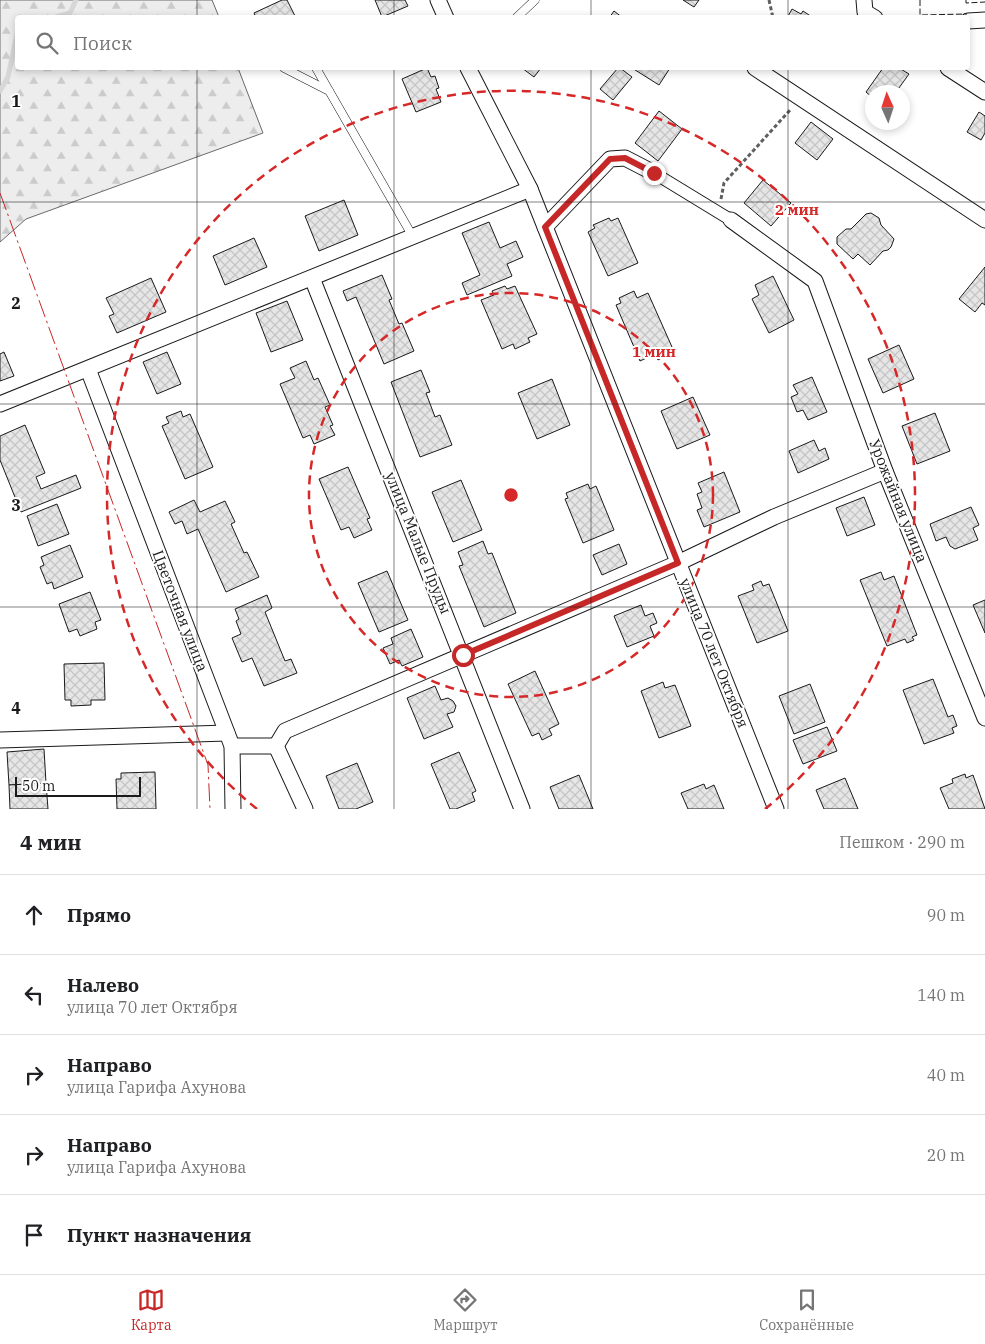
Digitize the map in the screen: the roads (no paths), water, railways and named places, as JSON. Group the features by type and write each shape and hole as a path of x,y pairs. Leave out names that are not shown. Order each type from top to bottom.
{"street":[{"path":"438,0 445,15"},
{"path":"864,0 865,12 870,15"},
{"path":"970,21 985,20"},
{"name":"улица 70 лет Октября","path":"469,70 530,189 776,809"},
{"path":"758,70 985,220"},
{"path":"951,70 985,92"},
{"path":"545,227 610,159 625,158 654,173 731,220"},
{"path":"0,404 530,189"},
{"name":"Урожайная улица","path":"731,220 815,281 885,471 985,718"},
{"name":"улица Малые Пруды","path":"312,278 463,655 522,809"},
{"name":"Цветочная улица","path":"88,369 229,740 233,809"},
{"path":"276,746 285,731 678,563 774,517 885,471"},
{"path":"0,740 229,740 276,746"},
{"path":"276,746 305,809"}],"lane":[{"path":"519,15 535,0"},
{"path":"288,70 329,90"},
{"path":"317,70 413,237"}],"waterway":[{"path":"63,15 70,13 76,0"},
{"path":"0,91 8,77 15,43"}]}
